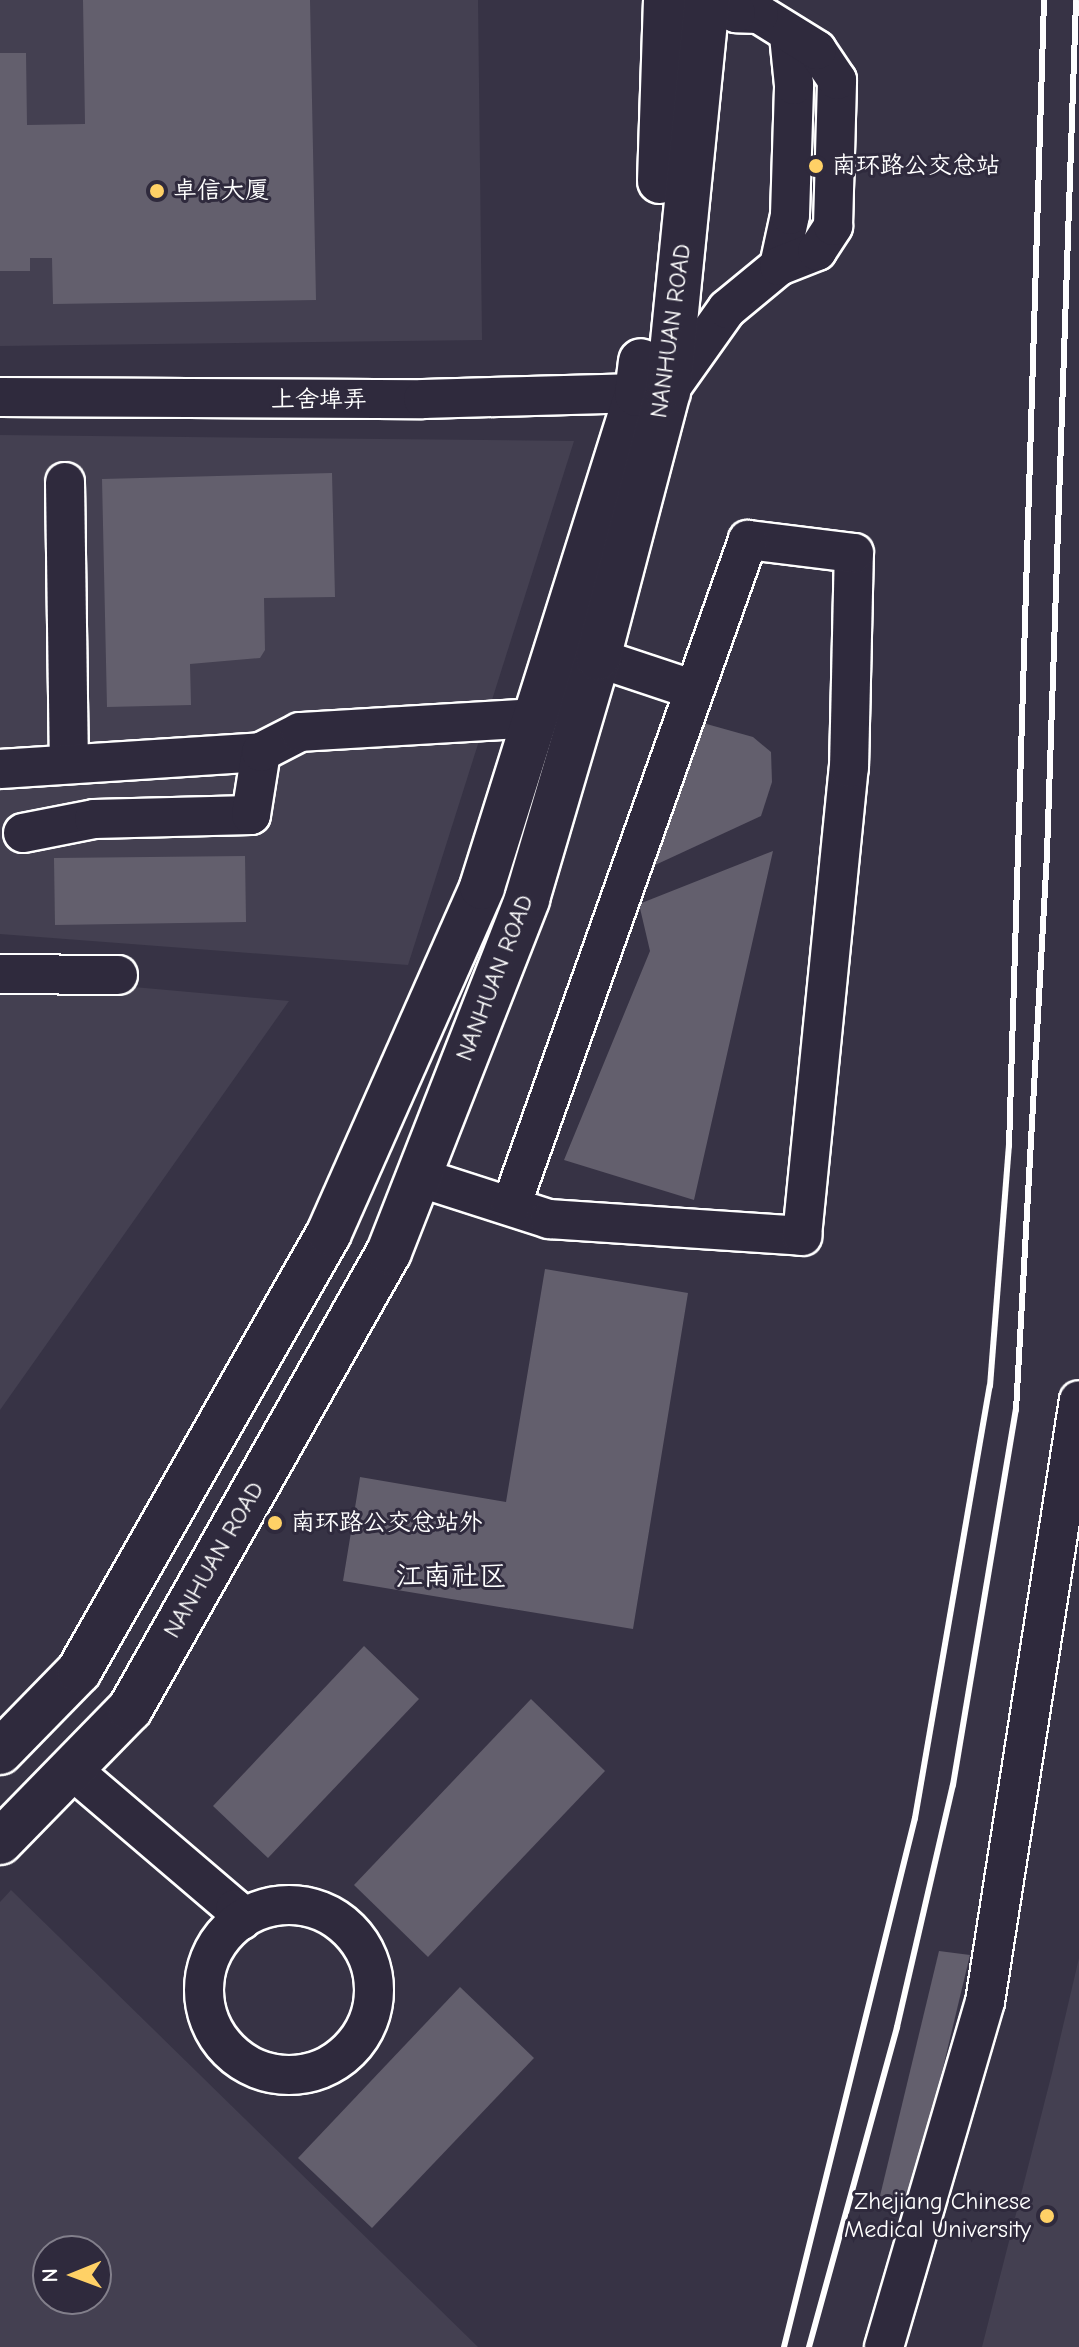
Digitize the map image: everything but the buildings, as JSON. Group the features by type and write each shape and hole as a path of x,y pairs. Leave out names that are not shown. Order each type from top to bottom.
{"main road":[{"name":"NANHUAN ROAD","path":"0,1752 79,1671 329,1233 482,887 535,718 653,393 664,138 666,0"},
{"name":"NANHUAN ROAD","path":"0,1842 130,1709 389,1252 527,899 598,658 653,393 707,0"}],"street":[{"path":"653,393 727,309 779,266 817,251 833,226 837,80 817,50 789,36 759,14 736,13 723,0"},
{"name":"上舍埠弄","path":"0,397 265,400 653,393"},
{"path":"65,482 69,764"},
{"path":"418,1177 549,1219 802,1236 849,768 854,553 748,540 511,1206"},
{"path":"598,658 694,690"},
{"path":"0,769 261,752 300,732 535,718"},
{"path":"23,833 94,819 251,815 261,752"},
{"path":"0,974 118,975"},
{"path":"884,2347 985,2002 1079,1400"},
{"path":"71,1769 235,1909 241,1920"},
{"path":"269,1907 313,1908 342,1923 364,1949 372,1970 371,2014 363,2034 330,2065 299,2074 265,2072 228,2049 215,2031 206,2010 208,1966 216,1945 241,1920 269,1907"}],"shaded area":[{"path":"0,0 478,0 482,340 0,346"},
{"path":"0,435 574,441 408,965 0,934"},
{"path":"0,975 289,1001 0,1410"},
{"path":"11,1890 478,2347 0,2347 0,1902"},
{"name":"Zhejiang Chinese Medical University","path":"1079,1958 1079,2347 982,2347 1052,2073"}],"railway":[{"path":"784,2347 915,1818 990,1386 1009,1146 1044,0"},
{"path":"809,2347 897,2027 953,1785 1016,1410 1047,853 1076,0"}],"place":[{"name":"南环路公交总站","path":"816,166"},
{"name":"卓信大厦","path":"157,191"},
{"name":"南环路公交总站外","path":"275,1523"},
{"name":"Zhejiang Chinese Medical University","path":"1047,2216"}],"district":[{"name":"江南社区","path":"451,1576"}]}
